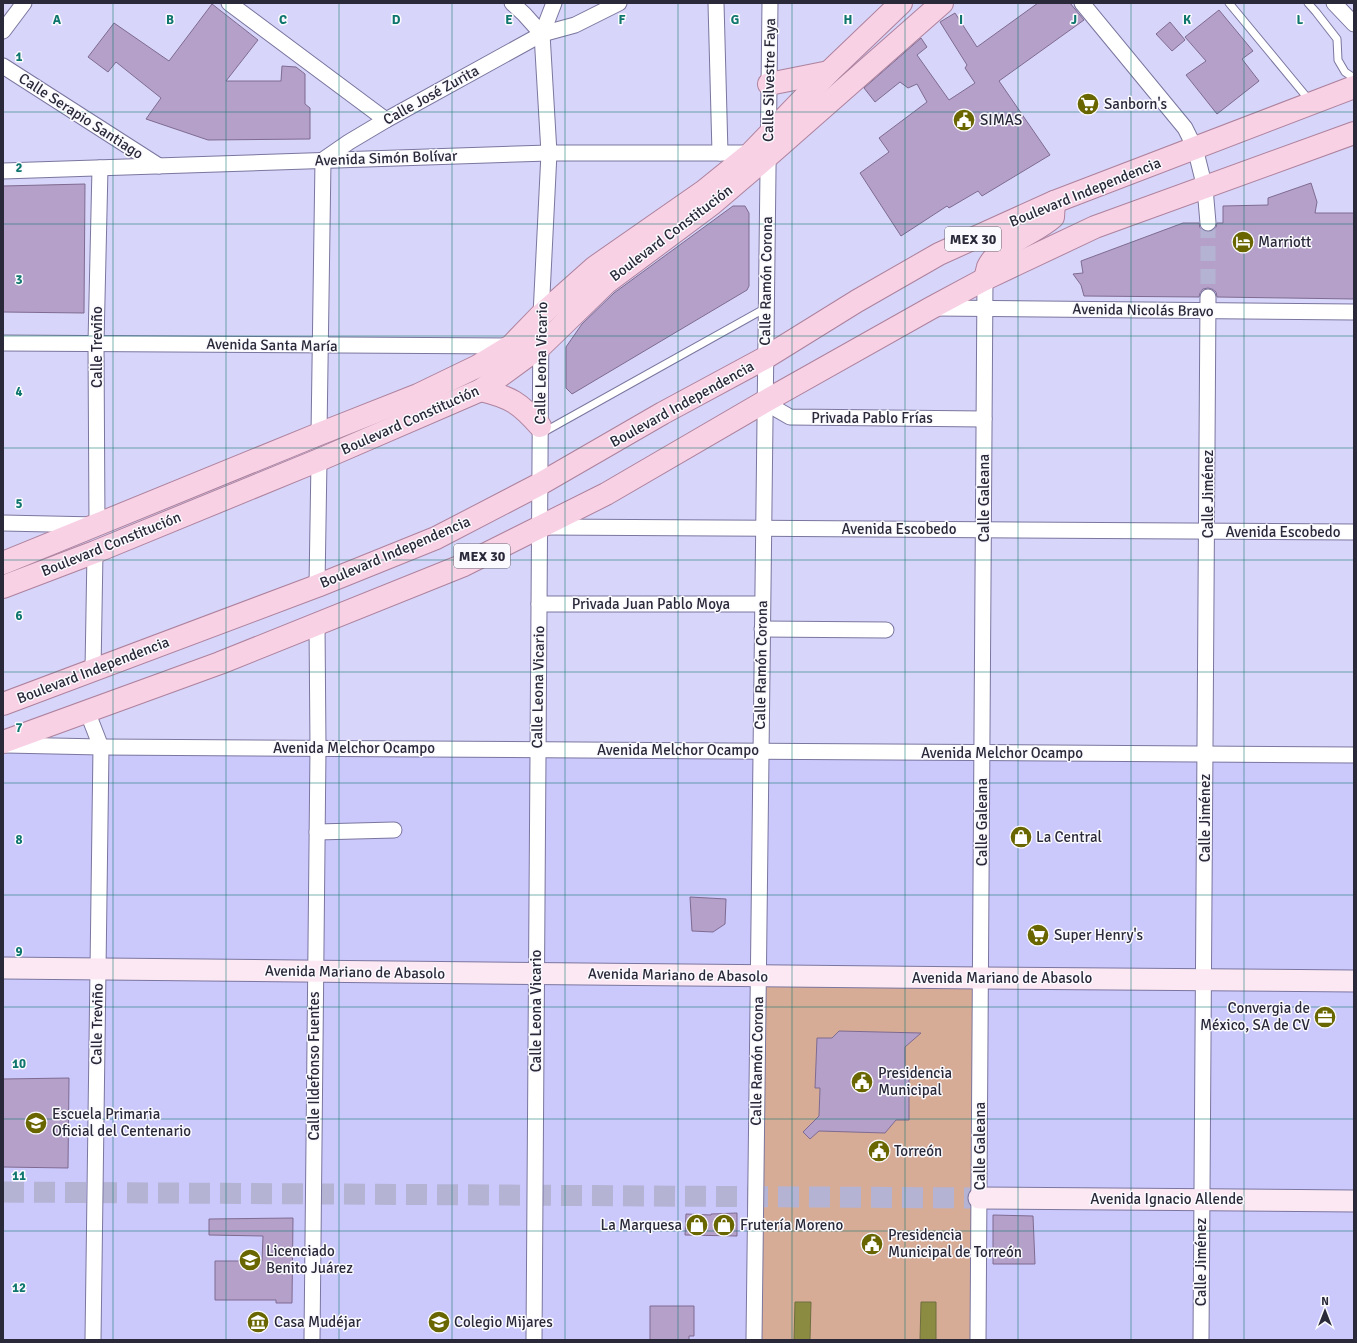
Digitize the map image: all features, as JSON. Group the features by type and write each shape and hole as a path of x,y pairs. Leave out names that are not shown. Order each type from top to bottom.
{"main road":[{"name":"Boulevard Constitución","path":"3,587 95,552 319,460 481,390 541,346 606,282 712,204 829,72 901,3"},
{"name":"Boulevard Constitución","path":"3,563 418,395 478,366 511,346 541,315 595,267 762,149 942,3"},
{"path":"769,84 829,72"},
{"name":"Boulevard Independencia","path":"3,704 317,586 436,538 540,484 663,413 765,358 857,301 939,254 1054,202 1311,103 1354,88"},
{"name":"MEX 30","path":"3,743 220,663 464,565 606,494 764,402 985,279 1095,227 1354,133"},
{"path":"985,279 988,267 999,252 1044,225 1053,217 1054,202"},
{"path":"481,390 502,395 526,410 540,430"}],"street":[{"path":"3,32 24,3"},
{"path":"229,3 386,120"},
{"path":"512,3 542,34 554,3"},
{"name":"Calle José Zurita","path":"323,160 349,142 386,120 542,34 575,25 619,3"},
{"path":"716,3 720,153"},
{"name":"Calle Silvestre Faya","path":"762,149 769,84 770,3"},
{"path":"1082,3 1184,128 1195,148 1205,188 1208,223"},
{"path":"1334,3 1354,24"},
{"name":"Calle Leona Vicario","path":"534,1340 541,315 549,152 542,34"},
{"name":"Calle Serapio Santiago","path":"3,66 160,166"},
{"name":"Avenida Simón Bolívar","path":"3,171 549,152 720,153 762,149"},
{"name":"Calle Ramón Corona","path":"754,1340 766,308 762,149"},
{"path":"319,434 323,160"},
{"name":"Calle Treviño","path":"97,525 96,343 100,168"},
{"name":"Calle Galeana","path":"978,1340 985,279"},
{"name":"Avenida Nicolás Bravo","path":"931,308 985,309 1208,304 1354,312"},
{"name":"Calle Jiménez","path":"1201,1340 1208,531 1208,304"},
{"name":"Avenida Santa María","path":"3,343 320,346 541,346"},
{"name":"Privada Pablo Frías","path":"764,402 790,417 984,418"},
{"path":"317,586 319,460"},
{"path":"3,523 97,525"},
{"name":"Avenida Escobedo","path":"540,527 1354,532"},
{"path":"93,670 95,552"},
{"name":"Privada Juan Pablo Moya","path":"539,604 762,604"},
{"name":"Calle Ildefonso Fuentes","path":"312,1340 318,748 317,624"},
{"path":"762,629 886,630"},
{"name":"Calle Treviño","path":"87,711 101,747 93,1340"},
{"name":"Avenida Melchor Ocampo","path":"3,743 101,747 1354,755"},
{"path":"317,832 394,830"},
{"name":"Avenida Mariano de Abasolo","path":"3,968 1204,980 1354,980"},
{"name":"Avenida Ignacio Allende","path":"979,1198 1354,1201"}],"lane":[{"path":"1229,3 1311,103"},
{"path":"1308,3 1336,39 1338,60 1345,72 1354,78"},
{"path":"540,430 766,308"}],"shaded area":[{"path":"3,750 1354,759 1354,1340 3,1340"},
{"path":"758,977 981,979 980,1340 754,1340"},
{"path":"795,1302 811,1302 810,1340 794,1340"},
{"path":"921,1302 936,1302 936,1340 920,1340"}],"building":[{"name":"SIMAS","path":"1038,3 1070,3 1084,20 999,81 1050,155 982,196 978,191 949,208 947,206 901,236 860,173 889,152 879,138 927,102 917,84 908,88 900,82 875,102 864,88 921,38 927,47 917,55 949,100 975,83 965,68 967,65 940,22 955,13 977,47"},
{"path":"212,4 258,40 226,81 281,81 282,66 296,67 305,74 305,104 310,108 310,139 208,140 146,119 161,98 116,62 108,72 88,57 114,23 169,61"},
{"path":"1219,10 1253,51 1242,59 1259,81 1217,114 1186,75 1206,61 1185,37"},
{"path":"1170,22 1185,40 1172,51 1156,34"},
{"name":"Marriott","path":"1311,183 1317,202 1315,213 1354,213 1354,299 1217,297 1216,292 1208,288 1203,289 1199,297 1084,296 1081,285 1073,274 1083,273 1081,261 1183,223 1199,223 1200,228 1204,231 1213,231 1217,223 1223,223 1223,206 1268,205 1268,198"},
{"path":"85,184 84,313 3,312 3,186"},
{"path":"733,206 745,206 749,213 749,286 747,290 572,394 566,388 566,347 582,324 614,293"},
{"path":"690,897 726,899 725,924 713,932 692,931"},
{"name":"Presidencia Municipal","path":"839,1031 921,1033 905,1047 905,1076 909,1076 909,1120 896,1120 885,1133 819,1131 810,1139 803,1132 819,1116 820,1088 815,1088 817,1038 832,1038"},
{"name":"Escuela Primaria Oficial del Centenario","path":"69,1078 68,1168 3,1167 3,1079"},
{"path":"737,1213 737,1236 685,1235 686,1214 711,1215"},
{"path":"993,1215 1033,1216 1035,1264 993,1264"},
{"name":"Licenciado Benito Juárez","path":"293,1218 292,1303 276,1303 276,1300 215,1300 215,1261 262,1261 263,1236 209,1235 209,1219"},
{"path":"650,1306 694,1306 694,1336 689,1336 689,1340 650,1340"}],"tunnel":[{"path":"1208,223 1208,297"},
{"path":"3,1192 979,1198"}],"place":[{"name":"Sanborn's","path":"1088,104"},
{"name":"SIMAS","path":"964,120"},
{"name":"Marriott","path":"1243,242"},
{"name":"La Central","path":"1021,837"},
{"name":"Super Henry's","path":"1038,935"},
{"name":"Convergia de México, SA de CV","path":"1325,1017"},
{"name":"Presidencia Municipal","path":"862,1082"},
{"name":"Escuela Primaria Oficial del Centenario","path":"36,1123"},
{"name":"Torreón","path":"879,1151"},
{"name":"La Marquesa","path":"697,1225"},
{"name":"Frutería Moreno","path":"724,1225"},
{"name":"Presidencia Municipal de Torreón","path":"872,1244"},
{"name":"Licenciado Benito Juárez","path":"250,1260"},
{"name":"Casa Mudéjar","path":"258,1322"},
{"name":"Colegio Mijares","path":"439,1322"}]}
